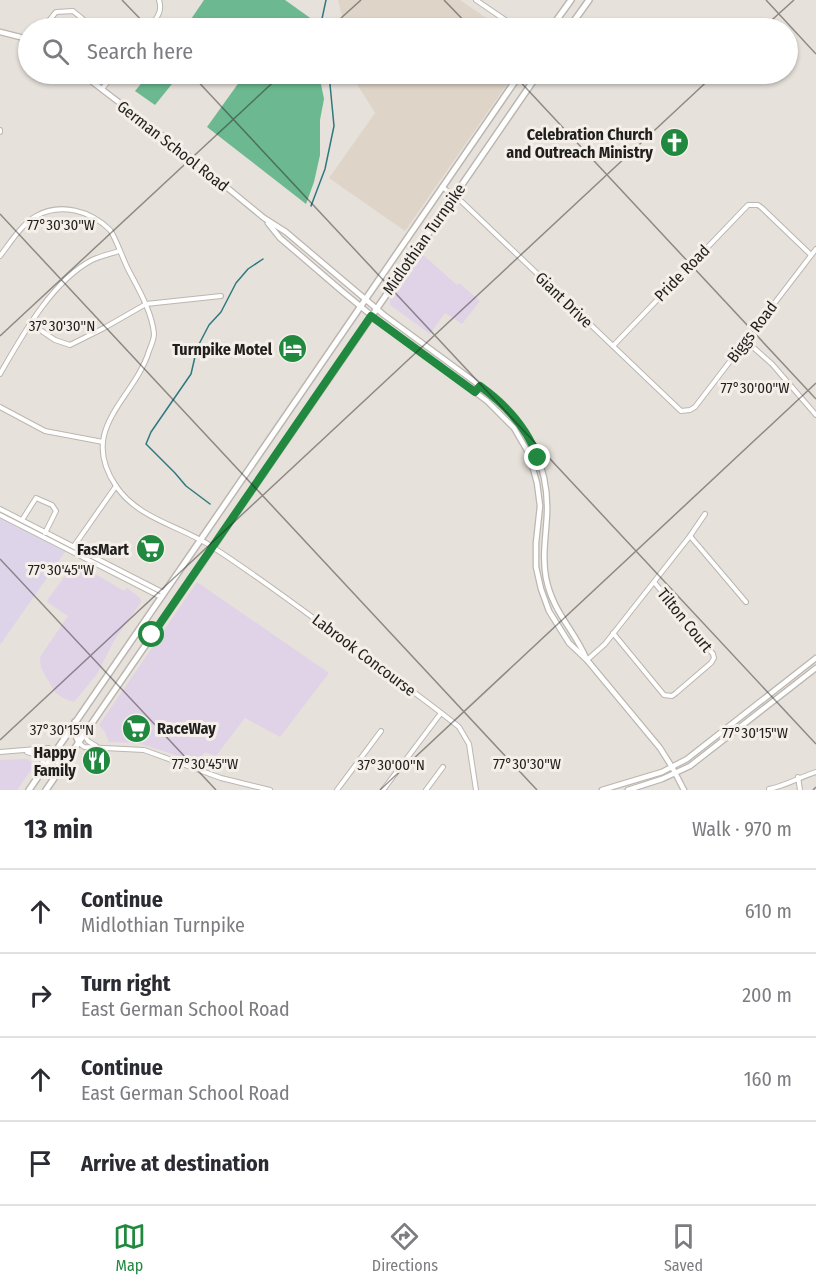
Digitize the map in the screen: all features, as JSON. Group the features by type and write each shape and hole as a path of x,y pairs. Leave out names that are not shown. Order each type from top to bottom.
{"main road":[{"path":"558,18 571,0"},
{"path":"576,18 589,0"},
{"name":"Midlothian Turnpike","path":"28,790 513,84"},
{"name":"Midlothian Turnpike","path":"46,790 531,84"},
{"path":"75,722 79,743"},
{"path":"54,752 58,759 59,772"}],"street":[{"path":"476,0 503,18"},
{"path":"157,18 161,1"},
{"path":"51,18 56,12 73,11 82,18"},
{"path":"0,32 18,36"},
{"name":"German School Road","path":"95,84 264,218 286,232 376,309 500,401 516,418 536,451 543,473 547,494 544,555 548,586 559,615 581,646 587,660"},
{"path":"102,89 106,84"},
{"name":"Giant Drive","path":"442,187 454,195 677,408 686,411"},
{"name":"Pride Road","path":"613,346 744,208 753,205 762,208 812,255"},
{"path":"0,256 14,237 36,216 60,208 84,212 111,231 146,304 154,335 145,364 108,421 102,442 106,465 116,486 72,548"},
{"name":"German School Road","path":"264,218 280,238 371,316 475,392 504,416 518,434 534,471 539,498 536,559 543,597 560,631 574,650 587,660"},
{"name":"Biggs Road","path":"686,411 695,407 816,249"},
{"path":"0,374 30,323 67,278 93,260 119,251"},
{"path":"30,323 55,340 70,345 146,304 220,296"},
{"path":"746,341 772,364 816,416"},
{"path":"475,392 480,386"},
{"path":"0,407 51,433 102,442"},
{"name":"Labrook Concourse","path":"116,486 145,513 213,547 292,602 459,727 469,744 476,790"},
{"path":"21,522 36,498 52,505 56,511 44,534"},
{"path":"0,509 162,595"},
{"path":"0,514 21,522"},
{"path":"684,790 660,748 587,660 613,633 705,514"},
{"path":"690,536 746,602"},
{"name":"Tilton Court","path":"613,633 664,695 672,696 711,663 714,658 710,649 654,582"},
{"path":"602,790 672,767 705,746 816,658"},
{"path":"628,790 676,774 714,749 816,668"},
{"path":"383,790 441,713"},
{"path":"337,790 381,731"},
{"path":"84,735 88,741 100,747"},
{"path":"79,743 84,747 144,750 221,778 270,790"},
{"path":"0,752 49,748 54,752"},
{"path":"24,750 40,756 45,766"},
{"path":"426,790 443,767"},
{"path":"769,789 778,788 798,777 816,772"},
{"path":"798,777 800,790"}],"shaded area":[{"path":"338,0 460,0 486,18 342,18"},
{"path":"358,84 507,84 405,231 329,178 375,113"},
{"path":"422,254 457,285 459,283 480,301 462,324 445,313 430,334 390,305 390,299"},
{"path":"0,518 65,552 0,645"},
{"path":"75,562 124,591 127,588 140,598 141,602 114,641 97,674 74,702 55,692 41,668 40,657 68,616 47,602 48,599"},
{"path":"197,582 329,673 280,737 245,718 216,756 205,752 197,762 138,743 109,742 99,725"},
{"path":"27,759 31,762 31,770 17,790 0,790 0,760"}],"green space":[{"path":"204,0 285,0 310,18 192,18"},
{"path":"141,84 172,84 155,105 135,91"},
{"path":"238,84 321,84 324,99 320,120 320,155 306,204 207,127"}],"waterway":[{"path":"322,18 326,0"},
{"path":"311,206 325,169 334,126 330,84"},
{"path":"210,504 186,486 146,444 151,432 191,374 197,348 209,325 221,312 236,283 248,269 263,259"}],"place":[{"name":"Celebration Church and Outreach Ministry","path":"674,143"},
{"name":"Turnpike Motel","path":"293,349"},
{"name":"FasMart","path":"150,549"},
{"name":"RaceWay","path":"136,728"},
{"name":"Happy Family","path":"97,761"}],"route":[{"path":"152,635 371,316 475,392 480,386 506,406 525,430 538,458"}]}
